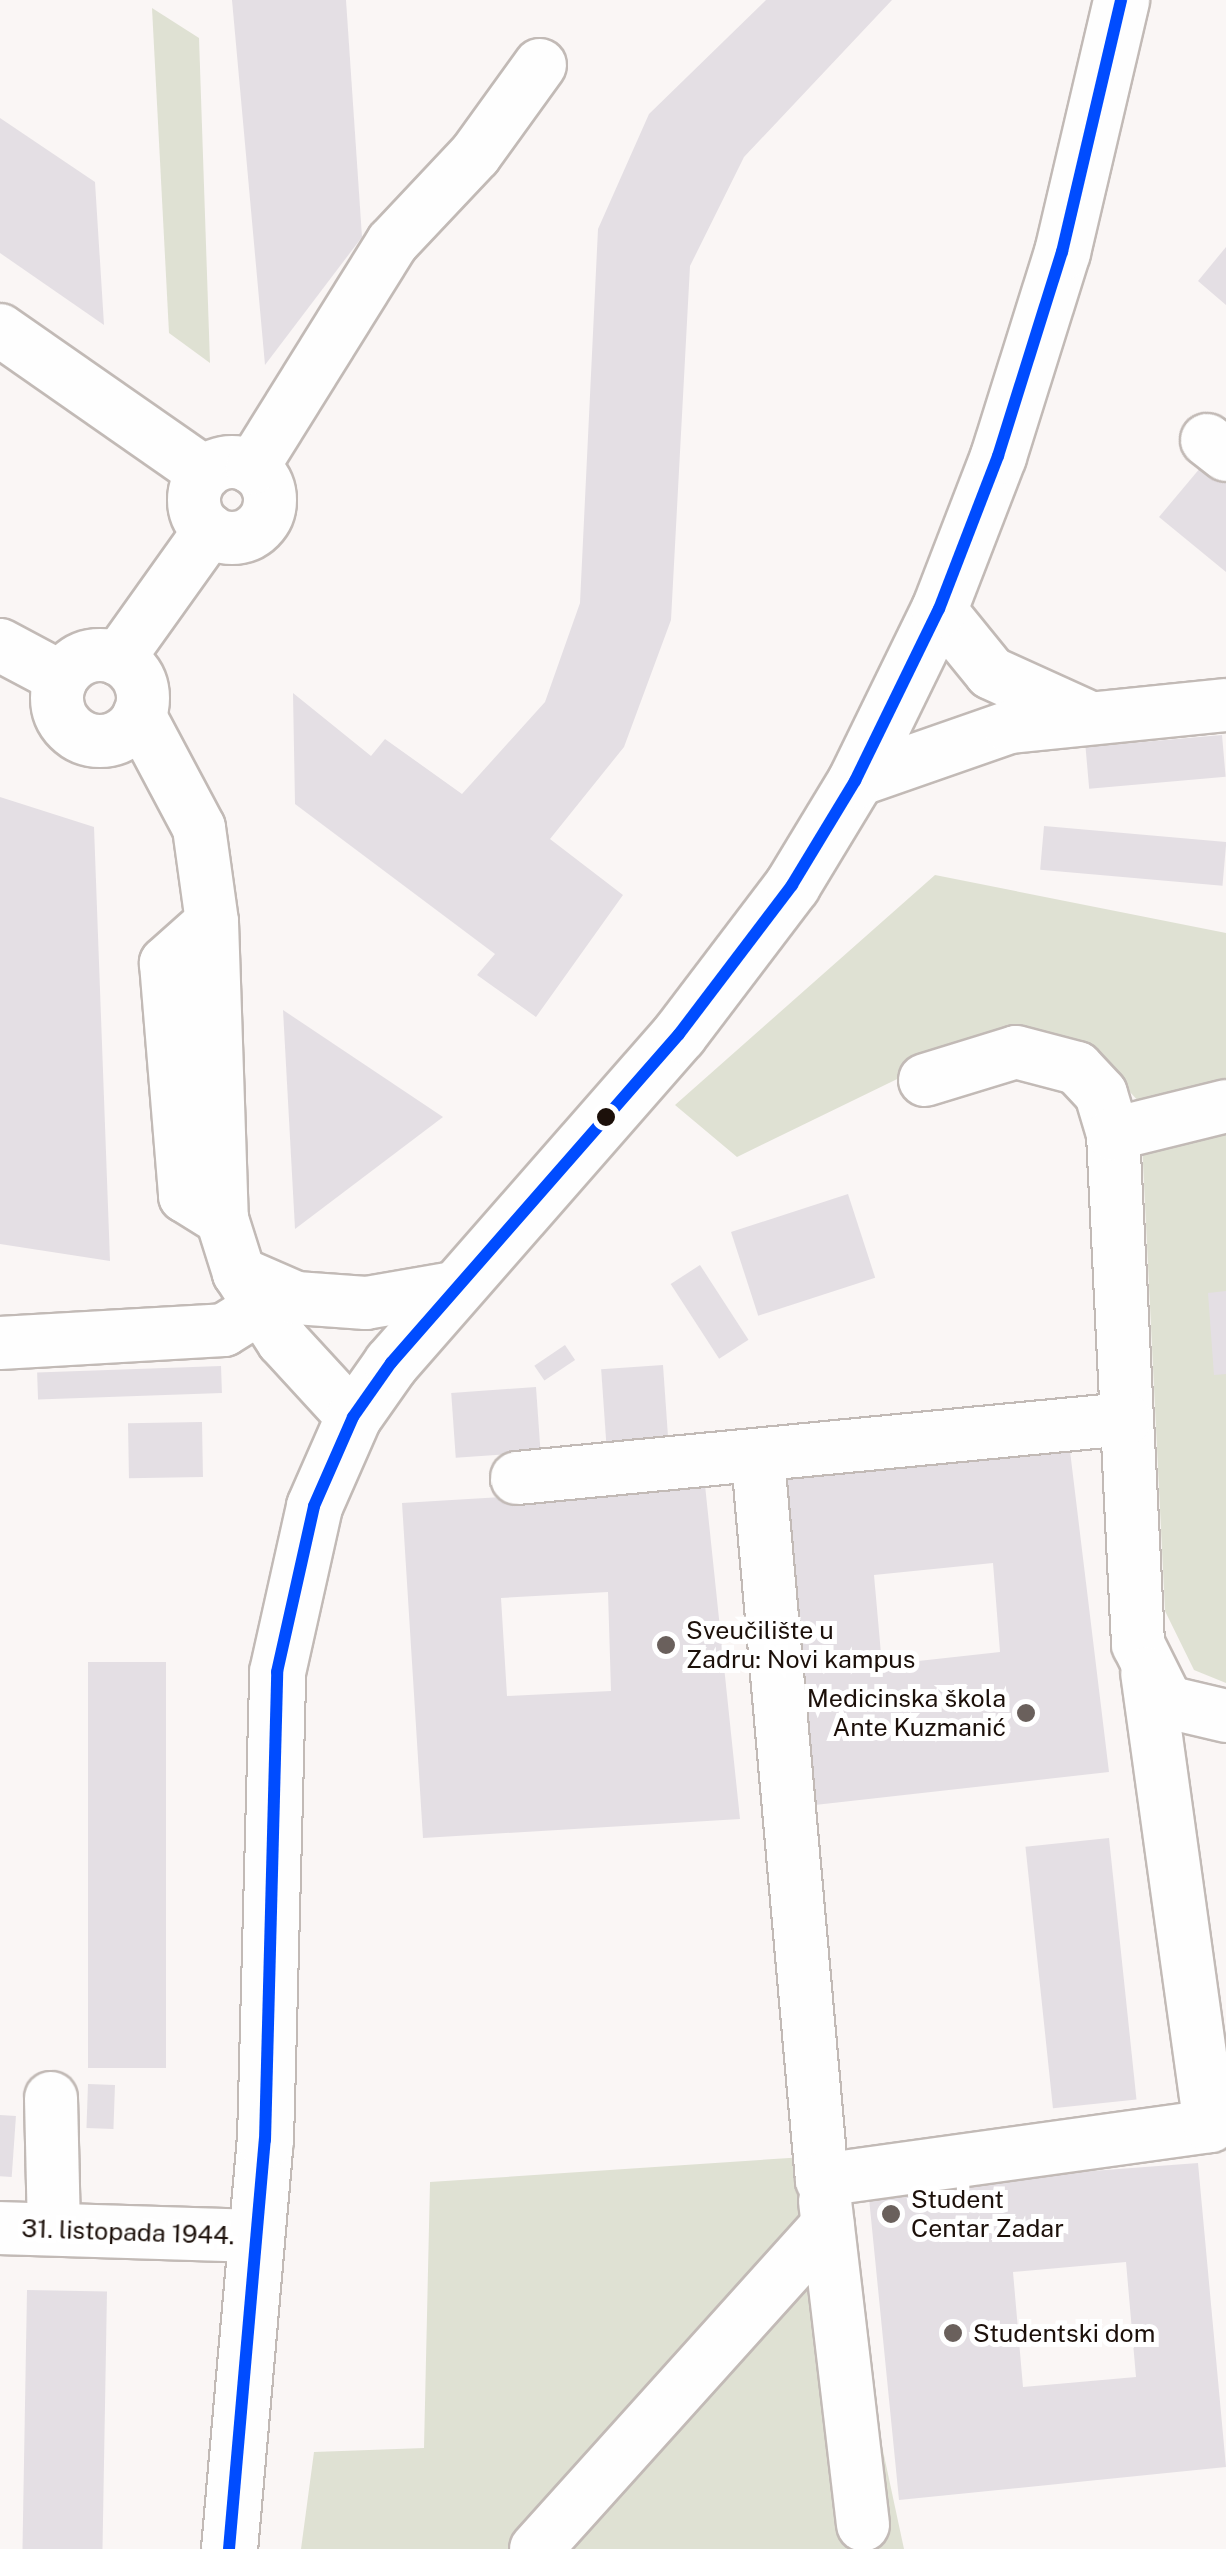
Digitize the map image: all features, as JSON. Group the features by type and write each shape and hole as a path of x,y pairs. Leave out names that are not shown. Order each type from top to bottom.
{"main road":[{"path":"229,2549 256,2236 277,1672 314,1506 354,1417 447,1289 679,1034 792,886 855,781 939,609 1062,252 1120,0"}],"street":[{"path":"118,660 210,530 194,496 228,470 392,243 475,155 540,66"},
{"path":"0,330 228,470"},
{"path":"939,609 990,673 1096,720"},
{"path":"0,645 62,678"},
{"path":"139,716 122,735 84,738 59,712 62,678 80,659 118,660 137,678 139,716 199,828 212,922 222,1219 250,1290 354,1417"},
{"path":"855,781 1010,727 1226,705"},
{"path":"536,2549 825,2202 1210,2126 1147,1673 1125,1419 1113,1134 1102,1094 1077,1068 1016,1052 926,1080"},
{"path":"1113,1134 1226,1106"},
{"path":"250,1290 296,1298 366,1302 447,1289"},
{"path":"0,1343 224,1330 250,1290"},
{"path":"517,1478 758,1460 1125,1419"},
{"path":"758,1460 825,2202 862,2525"},
{"path":"1147,1673 1167,1702 1226,1716"},
{"path":"51,2098 54,2229"},
{"name":"31. listopada 1944.","path":"0,2228 256,2236"}],"shaded area":[{"path":"152,8 199,38 210,363 169,333"},
{"path":"935,875 1226,933 1226,1683 1194,1670 1165,1611 1140,1103 1098,1057 998,1030 737,1157 675,1105"},
{"path":"820,2156 904,2549 301,2549 314,2452 424,2448 430,2182"}],"building":[{"path":"232,0 346,0 362,237 265,365"},
{"path":"766,0 892,0 744,157 690,266 671,620 624,747 550,839 623,895 536,1017 477,975 495,954 295,804 293,693 371,756 385,739 462,794 545,702 580,603 598,229 649,114"},
{"path":"0,118 95,182 104,325 0,253"},
{"path":"1226,247 1226,305 1198,281"},
{"path":"1206,461 1226,477 1226,572 1159,517"},
{"path":"1222,735 1226,777 1089,789 1086,747"},
{"path":"0,797 94,827 110,1261 0,1244"},
{"path":"1044,826 1226,842 1222,886 1040,870"},
{"path":"283,1010 443,1117 295,1229"},
{"path":"848,1194 875,1278 758,1316 731,1232"},
{"path":"700,1265 748,1340 719,1359 671,1284"},
{"path":"1226,1291 1226,1374 1214,1375 1208,1293"},
{"path":"565,1345 575,1360 544,1381 534,1366"},
{"path":"663,1365 668,1439 606,1443 601,1369"},
{"path":"221,1366 222,1393 38,1399 37,1372"},
{"path":"536,1387 541,1452 456,1458 451,1393"},
{"path":"202,1422 203,1477 129,1478 128,1423"},
{"path":"1070,1451 1109,1772 797,1807 771,1473","holes":["993,1563 1000,1652 882,1665 874,1575"]},
{"name":"Sveučilište u Zadru: Novi kampus","path":"705,1485 740,1819 423,1838 402,1503","holes":["608,1592 611,1691 507,1696 501,1598"]},
{"path":"88,1662 166,1662 166,2068 88,2068"},
{"path":"1109,1838 1136,2100 1053,2108 1025,1847"},
{"path":"88,2084 115,2085 113,2129 86,2128"},
{"path":"0,2115 16,2116 12,2177 0,2176"},
{"name":"Studentski dom","path":"1198,2163 1226,2467 899,2500 868,2188","holes":["1126,2262 1136,2377 1023,2387 1013,2272"]},
{"path":"27,2290 107,2291 102,2549 22,2549"}],"transit line":[{"path":"229,2549 265,2140 277,1672 314,1506 353,1417 391,1363 679,1034 792,885 855,781 939,609 998,456 1062,252 1121,0"}],"place":[{"name":"Sveučilište u Zadru: Novi kampus","path":"666,1645"},
{"name":"Medicinska škola Ante Kuzmanić","path":"1026,1713"},
{"name":"Student Centar Zadar","path":"891,2214"},
{"name":"Studentski dom","path":"953,2333"}]}
